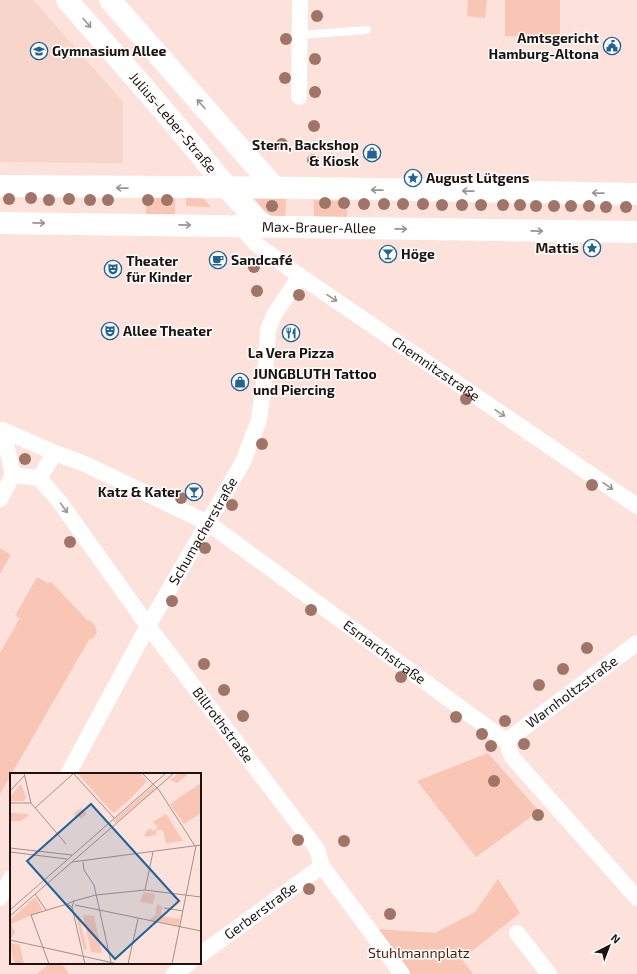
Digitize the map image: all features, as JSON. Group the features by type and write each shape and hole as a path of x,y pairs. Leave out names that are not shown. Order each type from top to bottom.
{"main road":[{"name":"Julius-Leber-Straße","path":"67,0 228,188 250,213 265,226"},
{"path":"110,0 275,188"},
{"path":"0,186 275,188 637,194"},
{"name":"Max-Brauer-Allee","path":"0,223 637,232"}],"street":[{"path":"299,97 300,0"},
{"name":"Chemnitzstraße","path":"240,226 256,244 300,276 637,506"},
{"name":"Schumacherstraße","path":"69,773 148,626 243,462 252,441 262,402 268,330 274,316 300,276"},
{"path":"0,499 13,475 1,430"},
{"name":"Esmarchstraße","path":"1,430 85,464 208,523 506,741"},
{"path":"13,475 39,478 56,453"},
{"name":"Billrothstraße","path":"39,478 60,501 148,626 317,848 322,866 402,974"},
{"name":"Warnholtzstraße","path":"506,741 637,643"},
{"path":"506,741 512,757 637,898"},
{"name":"Gerberstraße","path":"201,954 322,866"},
{"path":"0,898 10,880"},
{"path":"517,933 549,974"},
{"path":"174,974 188,964"}],"lane":[{"path":"299,35 368,30"}],"shaded area":[{"name":"Gymnasium Allee","path":"0,0 33,0 123,102 123,163 0,162"}],"green space":[{"path":"468,0 487,0 485,18 467,16"},
{"path":"505,0 560,0 560,38 505,36"},
{"path":"146,196 175,196 175,219 146,219"},
{"path":"186,197 202,197 211,207 186,206"},
{"path":"254,198 286,199 285,221 266,213"},
{"path":"314,200 347,201 347,222 314,222"},
{"path":"0,548 11,555 0,574"},
{"path":"37,577 48,583 51,582 88,621 90,620 95,626 97,632 93,639 90,638 12,773 10,773 10,777 0,794 0,653 20,618 15,616"},
{"path":"488,753 539,811 476,857 417,781"},
{"name":"Stuhlmannplatz","path":"498,879 520,913 462,959 473,974 409,974 375,929 435,933 475,912"},
{"path":"49,964 62,964 69,974 37,974"}],"place":[{"name":"Amtsgericht Hamburg-Altona","path":"612,46"},
{"name":"Gymnasium Allee","path":"39,51"},
{"name":"Stern, Backshop & Kiosk","path":"372,153"},
{"name":"August Lütgens","path":"413,178"},
{"name":"Mattis","path":"592,248"},
{"name":"Höge","path":"388,254"},
{"name":"Sandcafé","path":"218,260"},
{"name":"Theater für Kinder","path":"113,269"},
{"name":"Allee Theater","path":"110,331"},
{"name":"La Vera Pizza","path":"291,333"},
{"name":"JUNGBLUTH Tattoo und Piercing","path":"240,382"},
{"name":"Katz & Kater","path":"194,492"}]}
